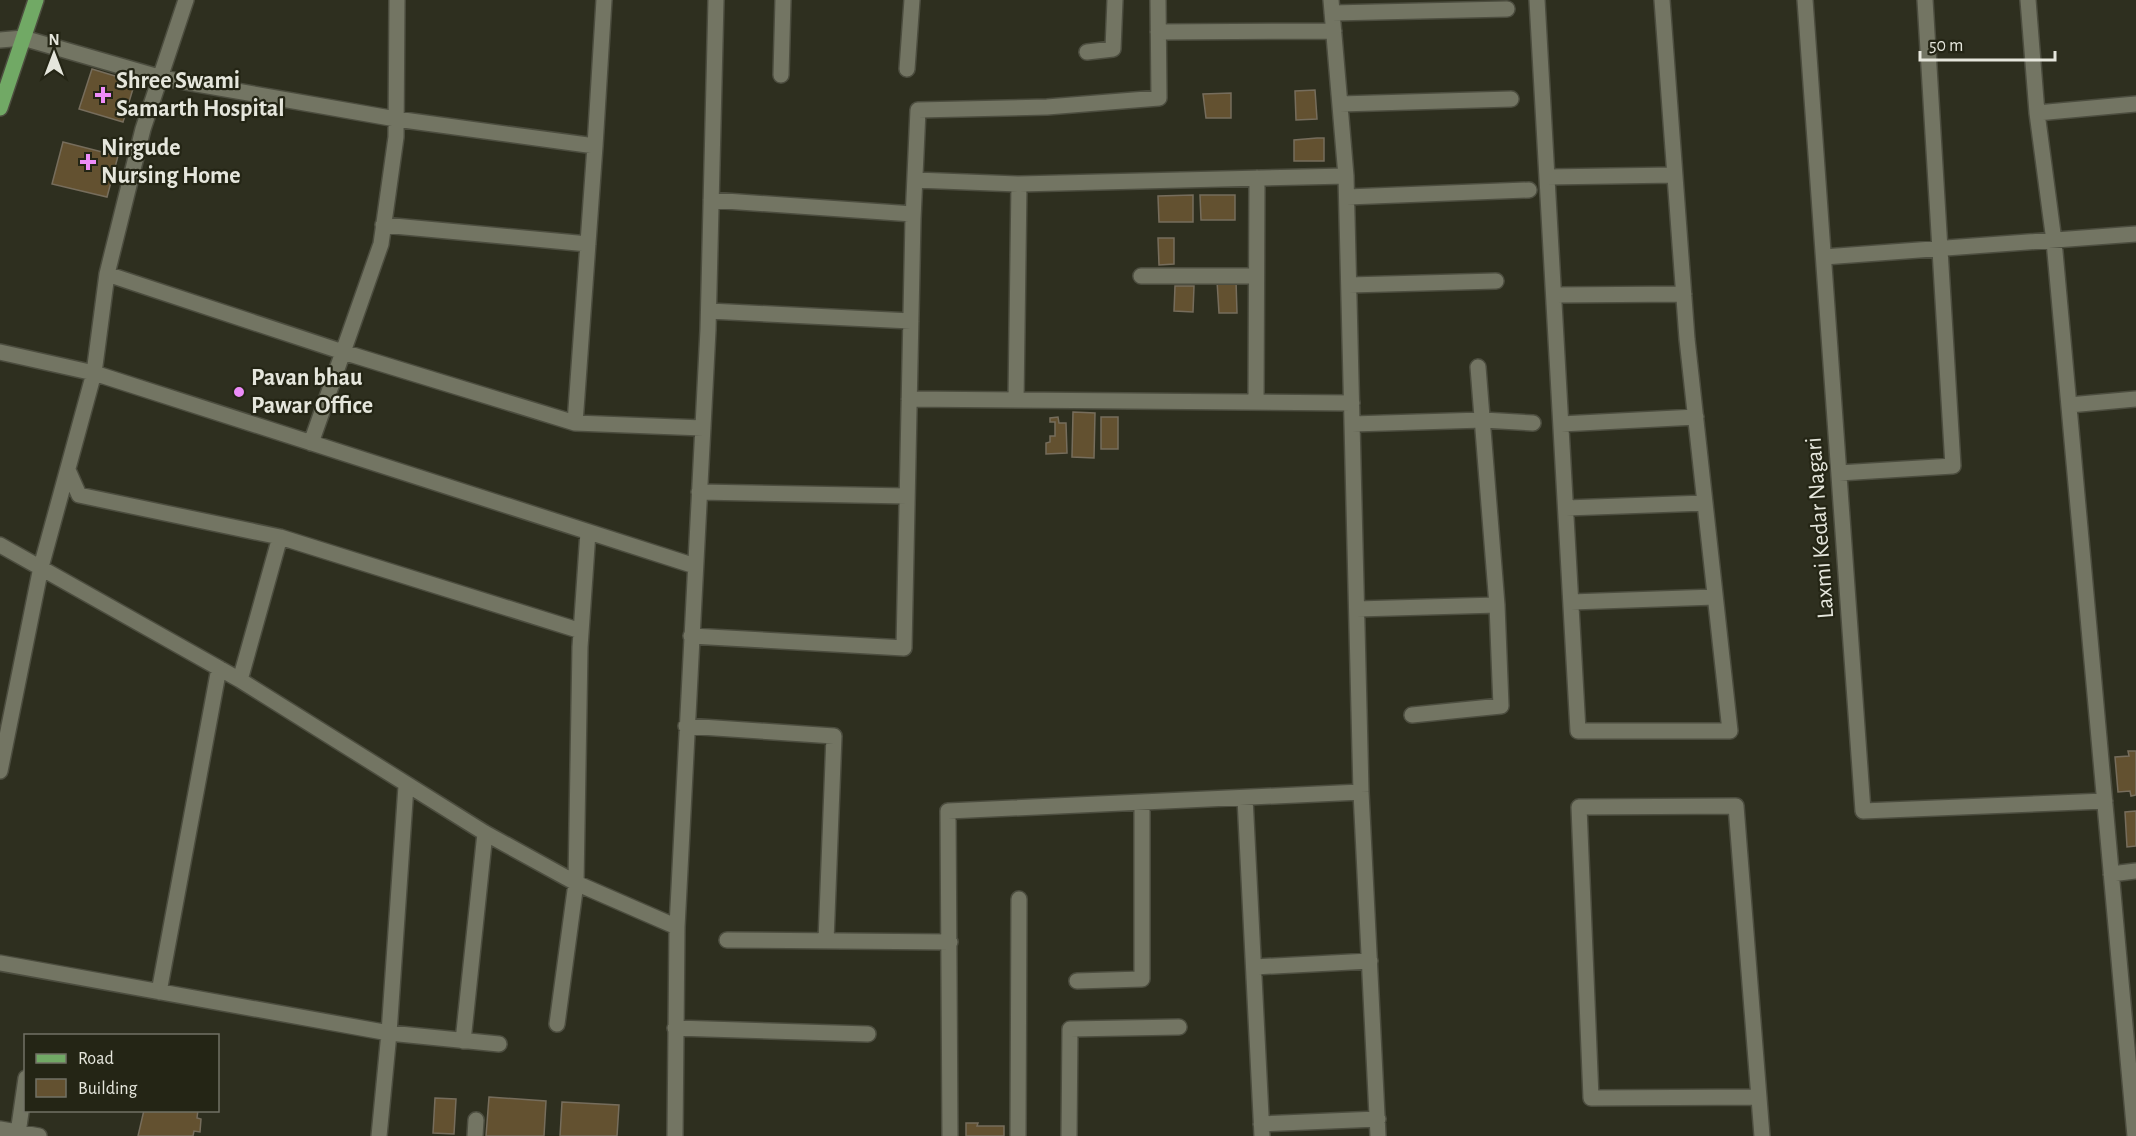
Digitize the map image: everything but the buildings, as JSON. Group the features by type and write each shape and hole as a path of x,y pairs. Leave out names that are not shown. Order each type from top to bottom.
{"main road":[{"path":"0,108 36,0"}],"street":[{"path":"0,771 6,708 41,567 94,374 107,274 143,129 162,78 186,0"},
{"path":"311,443 381,244 396,118 397,0"},
{"path":"574,423 604,0"},
{"path":"675,1136 677,927 709,311 716,0"},
{"path":"781,75 783,0"},
{"path":"907,69 912,0"},
{"path":"1087,52 1113,49 1115,0"},
{"path":"691,636 904,648 913,214 918,110 1047,107 1159,98 1158,0"},
{"path":"1537,0 1578,731 1730,731 1684,294 1662,0"},
{"name":"Laxmi Kedar Nagari","path":"1805,0 1863,811 2105,801"},
{"path":"1839,473 1953,466 1926,0"},
{"path":"2028,0 2037,113 2054,241 2111,874 2134,1094 2131,1134"},
{"path":"1378,1136 1361,792 1347,197 1332,7 1507,9"},
{"path":"1158,32 1334,31"},
{"path":"0,40 23,38 162,78 396,118 595,146"},
{"path":"1340,104 1511,99"},
{"path":"2037,113 2136,104"},
{"path":"1547,177 1675,175"},
{"path":"915,180 1019,184 1346,176"},
{"path":"1256,402 1257,178"},
{"path":"1017,400 1019,184"},
{"path":"1347,197 1529,190"},
{"path":"711,200 913,214"},
{"path":"384,225 588,244"},
{"path":"1824,257 2136,234"},
{"path":"107,274 343,352 574,423 703,428"},
{"path":"1141,276 1256,276"},
{"path":"1349,285 1496,280"},
{"path":"1554,295 1684,294"},
{"path":"709,311 911,321"},
{"path":"0,352 94,374 695,566"},
{"path":"1412,715 1501,706 1497,605 1478,367"},
{"path":"909,399 1352,403"},
{"path":"2069,405 2136,399"},
{"path":"1561,424 1696,417"},
{"path":"1352,424 1483,420 1533,423"},
{"path":"68,470 79,495 280,537 581,631"},
{"path":"699,492 907,496"},
{"path":"1566,508 1705,503"},
{"path":"557,1024 576,882 581,631 588,532"},
{"path":"240,680 280,537"},
{"path":"0,545 240,680 486,834 576,882 677,927"},
{"path":"1571,602 1715,597"},
{"path":"1357,609 1497,605"},
{"path":"159,992 219,668"},
{"path":"686,726 834,736 826,941"},
{"path":"379,1136 406,786"},
{"path":"950,1136 948,811 1361,792"},
{"path":"1245,798 1262,1130 1378,1119"},
{"path":"1077,981 1142,979 1142,802"},
{"path":"1759,1096 1591,1098 1579,807 1736,806 1759,1096 1762,1136"},
{"path":"463,1041 486,834"},
{"path":"2111,874 2136,871"},
{"path":"1018,1136 1019,899"},
{"path":"727,940 950,942"},
{"path":"1254,967 1370,961"},
{"path":"0,963 388,1033 499,1044"},
{"path":"1069,1136 1070,1029 1179,1027"},
{"path":"675,1028 868,1034"},
{"path":"18,1133 24,1092"},
{"path":"475,1136 476,1119"},
{"path":"0,1129 39,1136"}],"place":[{"name":"Shree Swami Samarth Hospital","path":"103,95"},
{"name":"Nirgude Nursing Home","path":"88,162"},
{"name":"Pavan bhau Pawar Office","path":"239,392"}]}
